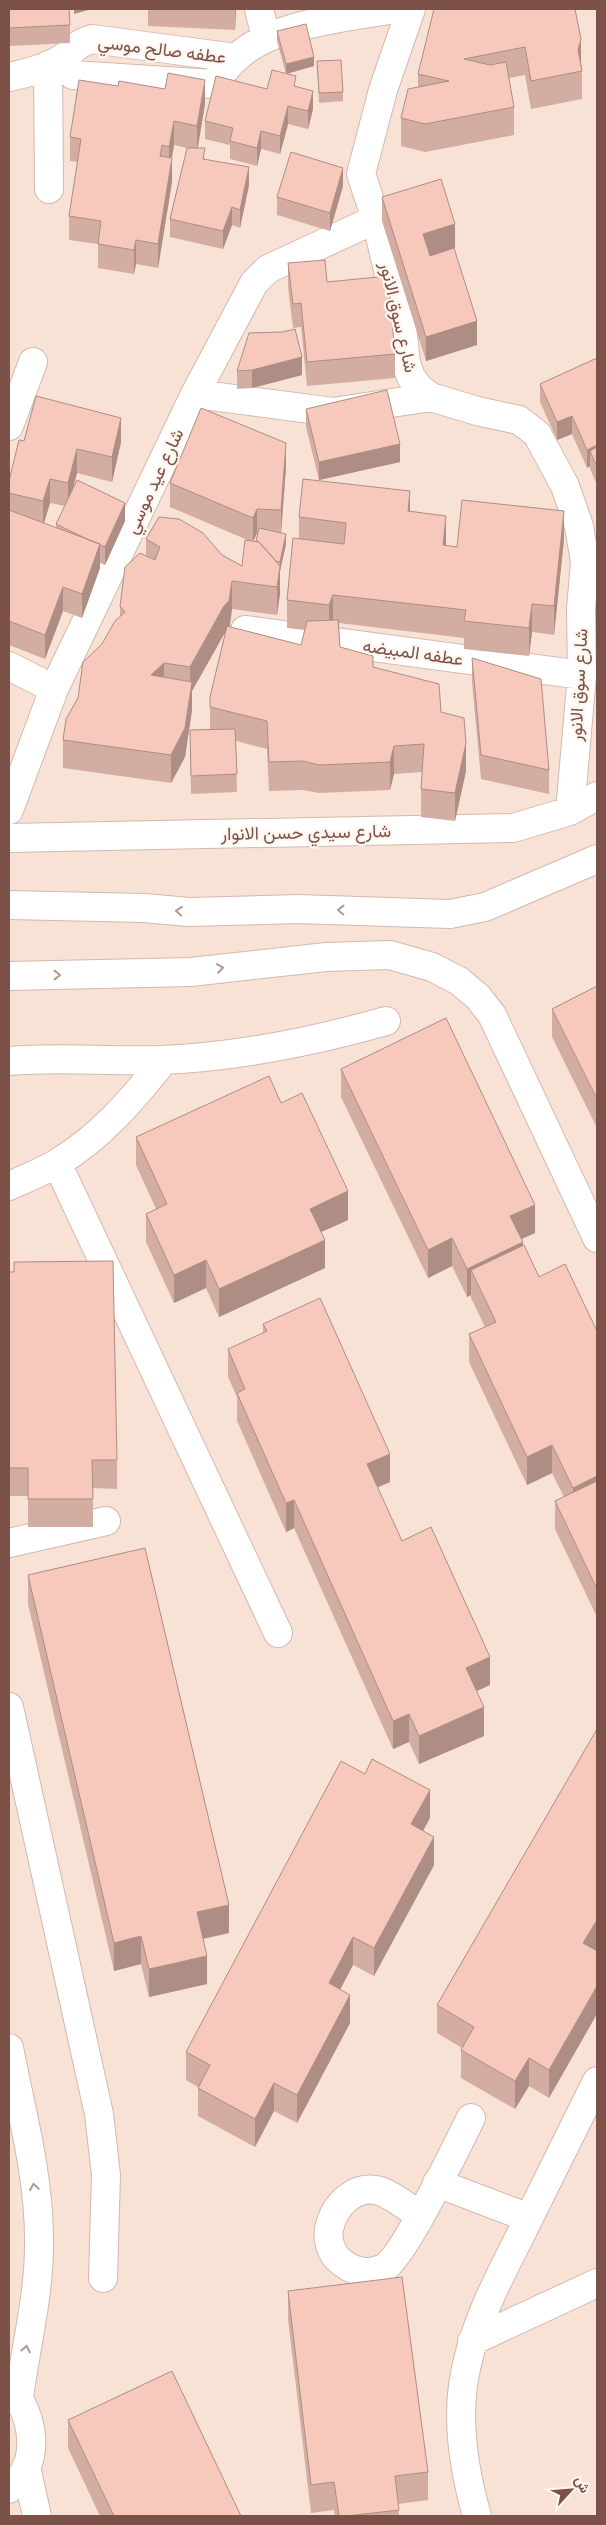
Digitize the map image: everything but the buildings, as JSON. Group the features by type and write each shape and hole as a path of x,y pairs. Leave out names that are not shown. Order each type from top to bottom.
{"street":[{"path":"259,9 266,38"},
{"path":"49,189 61,70 213,84 236,58 266,38 299,28 394,9"},
{"name":"شارع سوق الانور","path":"411,9 383,90 362,174 376,218 404,335 406,362 419,388 431,397 477,411 520,420 537,434 564,486 579,526 585,562 581,609 582,675 570,811"},
{"name":"عطفه صالح موسي","path":"9,76 61,70 64,57 78,43 92,39 236,58"},
{"name":"شارع عيد موسي","path":"9,810 54,689 195,394 254,283 268,269 376,218"},
{"path":"9,426 33,362"},
{"path":"195,394 334,412 431,397"},
{"name":"عطفه المبيضه","path":"245,630 582,675"},
{"path":"9,666 54,689"},
{"name":"شارع سيدي حسن الانوار","path":"9,838 513,828 570,811 597,796"},
{"path":"9,904 144,908 189,912 298,909 450,914 466,912 509,898 597,859"},
{"path":"390,911 390,954"},
{"path":"9,976 192,972 326,957 390,954 432,967 459,981 478,997 492,1015 597,1238"},
{"path":"9,1061 33,1059 164,1060 240,1053 289,1045 386,1021"},
{"path":"9,1186 57,1164 88,1141 116,1116 164,1060"},
{"path":"57,1164 278,1633"},
{"path":"9,1543 106,1521"},
{"path":"9,1707 99,2114 106,2175 103,2278"},
{"path":"9,2048 26,2135 39,2239 33,2306 14,2391 27,2413 31,2431 30,2450 26,2467 9,2489"},
{"path":"477,2516 466,2477 461,2431 463,2386 472,2341 486,2306 597,2082"},
{"path":"419,2215 471,2118"},
{"path":"437,2183 529,2218"},
{"path":"472,2341 597,2282"},
{"path":"26,2467 37,2516"}],"shaded area":[{"path":"9,9 597,9 597,2516 9,2516"}]}
